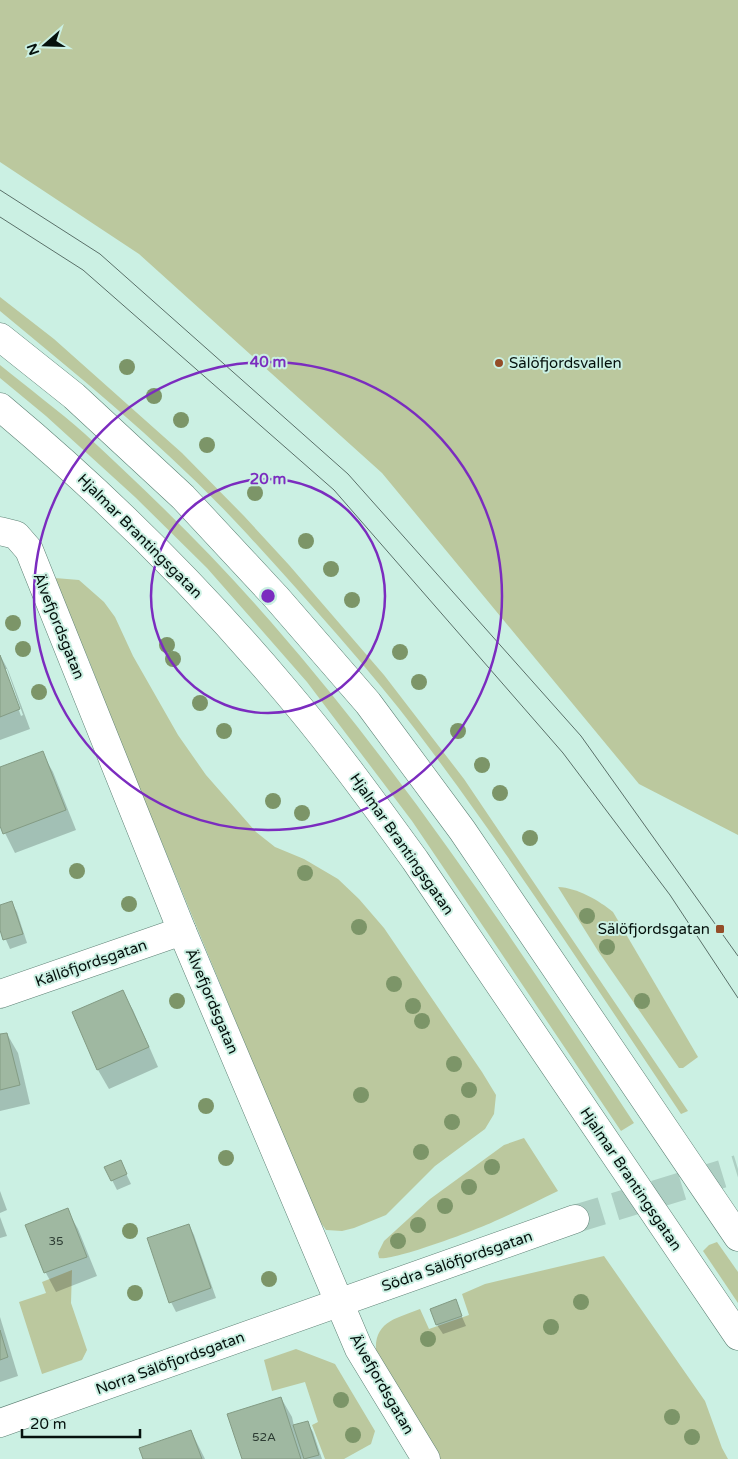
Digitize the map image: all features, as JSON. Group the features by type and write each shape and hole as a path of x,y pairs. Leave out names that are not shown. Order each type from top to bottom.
{"main road":[{"path":"0,336 74,396 183,497 276,597 368,703 462,830 738,1237"},
{"name":"Hjalmar Brantingsgatan","path":"0,407 89,484 190,583 284,689 320,733 415,860 738,1336"},
{"name":"Älvefjordsgatan","path":"8,533 29,550 182,931 359,1349 426,1459"},
{"name":"Källöfjordsgatan","path":"0,994 182,931"},
{"name":"Södra Sälöfjordsgatan","path":"339,1302 575,1219"},
{"name":"Norra Sälöfjordsgatan","path":"0,1423 339,1302"}],"green space":[{"name":"Sälöfjordsvallen","path":"0,0 738,0 738,835 639,784 382,473 139,254 0,162"},
{"path":"0,297 54,339 182,453 289,565 384,675 464,779 688,1111 681,1114 486,826 418,733 357,657 248,535 190,475 96,391 0,311"},
{"path":"0,365 85,434 157,502 249,597 321,681 416,804 461,866 549,994 634,1123 621,1131 412,821 307,682 207,568 135,497 46,416 0,378"},
{"path":"55,578 79,580 104,602 115,617 133,656 178,735 206,775 256,832 275,847 304,859 338,879 359,899 384,928 496,1095 494,1114 485,1129 435,1166 386,1215 342,1231 326,1230 316,1216 122,746 88,658 71,622"},
{"path":"558,887 587,895 613,912 698,1057 683,1068 679,1068 598,951"},
{"path":"524,1138 558,1191 503,1218 454,1237 400,1255 379,1258 378,1253 384,1241 430,1199 504,1145"},
{"path":"717,1242 738,1272 738,1303 703,1251 709,1245"},
{"path":"604,1256 705,1401 722,1448 728,1459 440,1459 376,1351 376,1341 383,1327 396,1318 420,1309 429,1329 469,1315 462,1294 485,1284"},
{"path":"72,1270 71,1303 87,1350 82,1360 42,1374 19,1302 46,1293 42,1282"},
{"path":"296,1349 335,1364 375,1431 371,1444 344,1459 325,1459 312,1425 318,1422 305,1382 272,1391 264,1360"}],"building":[{"path":"0,655 20,709 0,717"},
{"path":"43,751 66,810 3,834 0,826 0,767"},
{"path":"12,901 23,934 3,940 0,930 0,905"},
{"path":"123,990 149,1047 97,1070 72,1012"},
{"path":"7,1033 20,1085 0,1090 0,1034"},
{"path":"121,1160 127,1174 111,1181 104,1167"},
{"path":"68,1208 87,1257 44,1273 25,1225"},
{"path":"189,1224 211,1288 169,1303 147,1238"},
{"path":"456,1299 462,1316 436,1325 430,1309"},
{"path":"0,1330 8,1357 0,1360"},
{"path":"281,1397 301,1459 242,1459 227,1414"},
{"path":"308,1421 319,1455 304,1459 293,1425"},
{"path":"191,1430 202,1459 143,1459 139,1448"}],"tunnel":[{"path":"575,1219 738,1169"}],"tram line":[{"path":"0,190 100,254 348,474 581,736 738,956"},
{"path":"0,217 83,270 334,490 563,753 670,895 738,998"}],"place":[{"name":"Sälöfjordsvallen","path":"499,363"},
{"name":"Sälöfjordsgatan","path":"720,929"}]}
